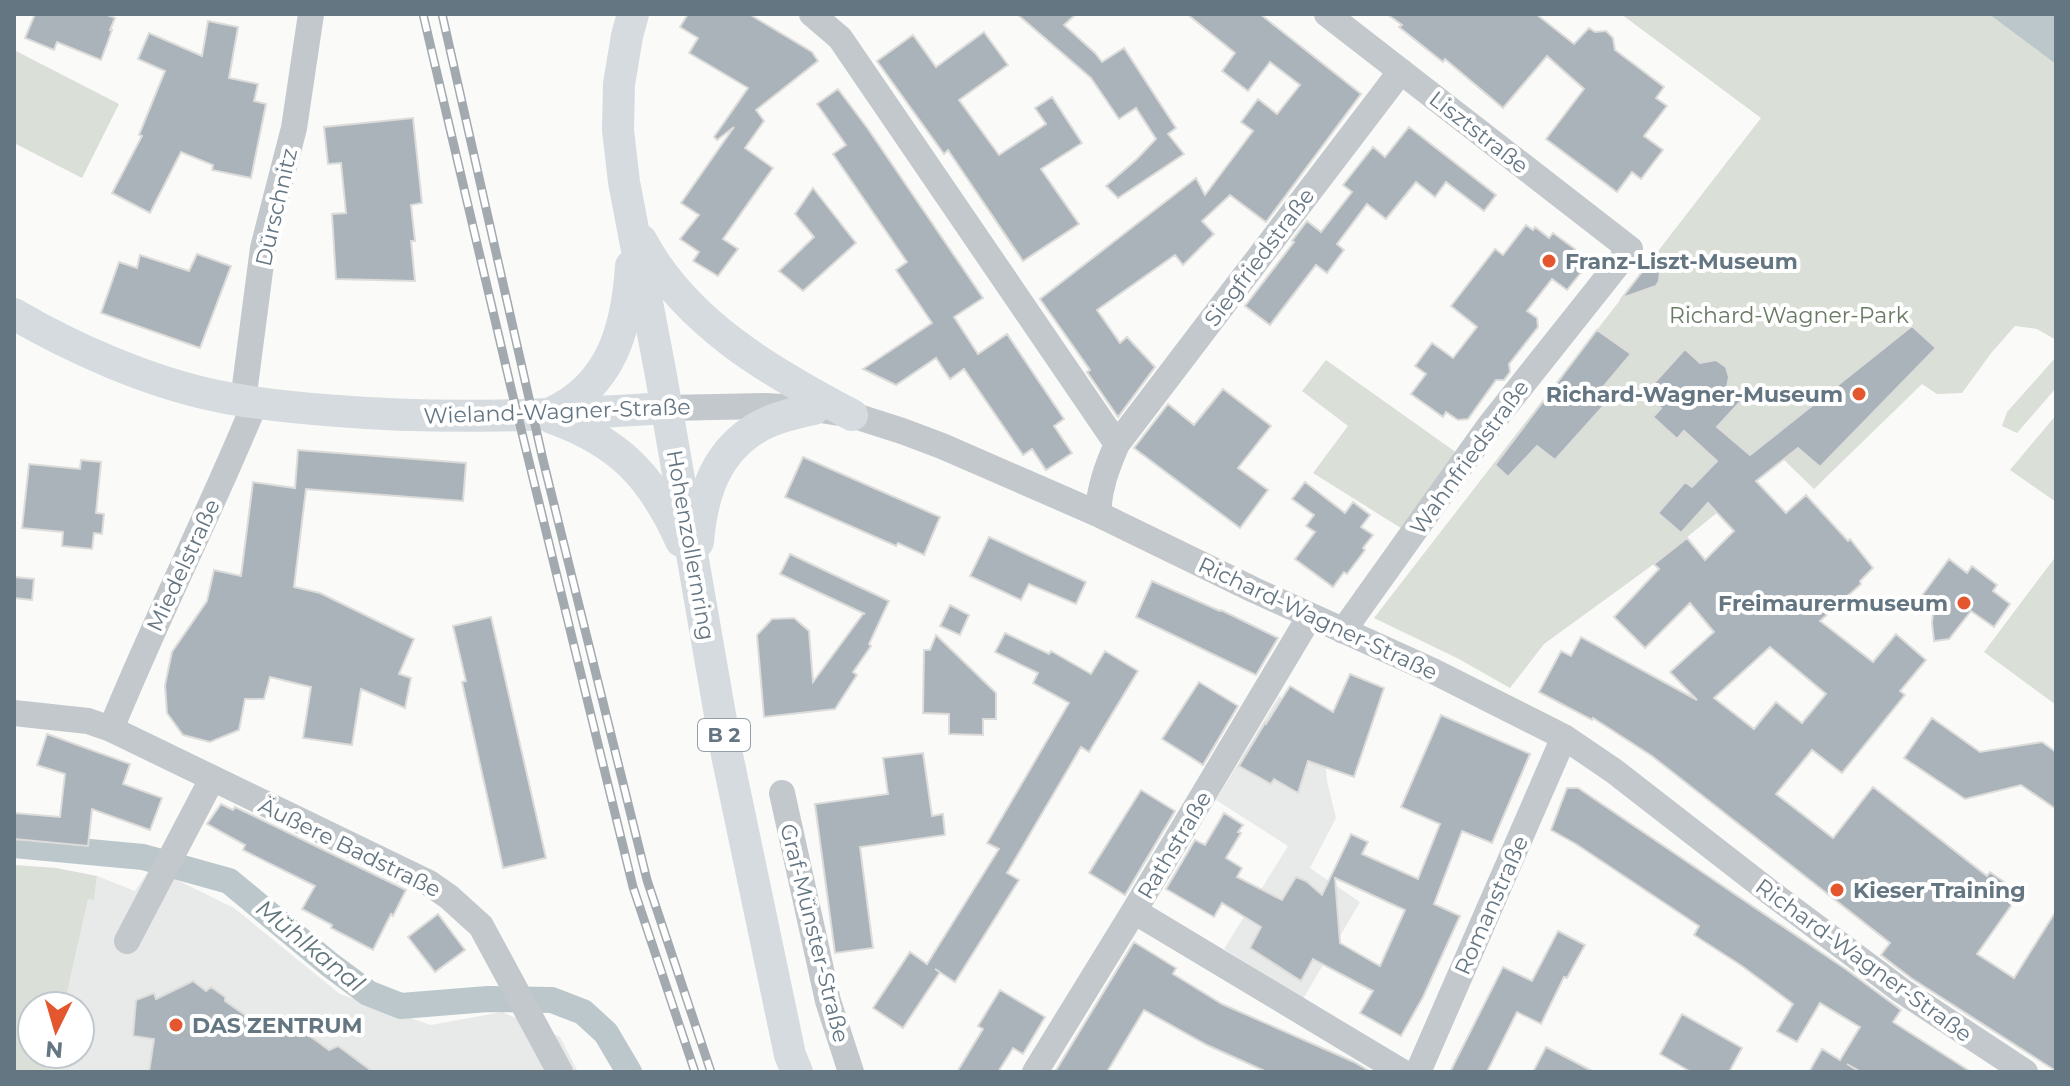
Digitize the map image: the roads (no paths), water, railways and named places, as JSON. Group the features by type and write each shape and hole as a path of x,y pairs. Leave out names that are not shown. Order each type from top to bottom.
{"main road":[{"name":"Hohenzollernring","path":"633,14 619,84 618,130 624,182 727,755 790,1055 797,1072"},
{"path":"632,223 647,250 700,315 775,372 852,415"},
{"path":"545,416 583,393 605,368 617,344 626,310 631,271 632,223"},
{"name":"Wieland-Wagner-Straße","path":"14,314 90,352 155,379 249,402 376,414 545,416 666,408"},
{"path":"697,577 703,506 721,460 760,426 814,409"},
{"path":"545,416 581,428 628,460 671,519 697,577"}],"street":[{"name":"Dürschnitz","path":"249,402 263,248 294,128 311,14"},
{"path":"812,14 840,38 1117,444 1099,494 1098,514"},
{"name":"Lisztstraße","path":"1327,14 1630,249"},
{"name":"Siegfriedstraße","path":"1117,444 1401,71"},
{"name":"Wahnfriedstraße","path":"1343,631 1490,425 1630,249"},
{"name":"Miedelstraße","path":"111,729 156,621 237,448 249,402"},
{"name":"Wieland-Wagner-Straße","path":"666,408 766,406 852,415 942,446 1098,514"},
{"name":"Richard-Wagner-Straße","path":"1098,514 1433,671 1564,737 1614,771 1902,991 2025,1072"},
{"name":"Rathstraße","path":"1035,1072 1310,616"},
{"name":"Äußere Badstraße","path":"14,713 88,721 111,729 429,883 481,926 560,1072"},
{"name":"Romanstraße","path":"1418,1072 1564,737"},
{"path":"127,941 212,779"},
{"name":"Graf-Münster-Straße","path":"782,793 828,1001 851,1072"},
{"path":"1134,911 1402,1072"}],"waterway":[{"name":"Mühlkanal","path":"14,845 143,857 229,881 368,993 401,1006 488,999 552,1000 583,1012 606,1033 629,1072"}],"railway":[{"path":"423,14 633,887 695,1072"},
{"path":"442,14 543,460 647,880 711,1072"}],"place":[{"name":"Franz-Liszt-Museum","path":"1549,261"},
{"name":"Richard-Wagner-Museum","path":"1859,394"},
{"name":"Freimaurermuseum","path":"1964,603"},
{"name":"Kieser Training","path":"1837,890"},
{"name":"DAS ZENTRUM","path":"176,1025"}],"park label":[{"name":"Richard-Wagner-Park","path":"1789,315"}]}
